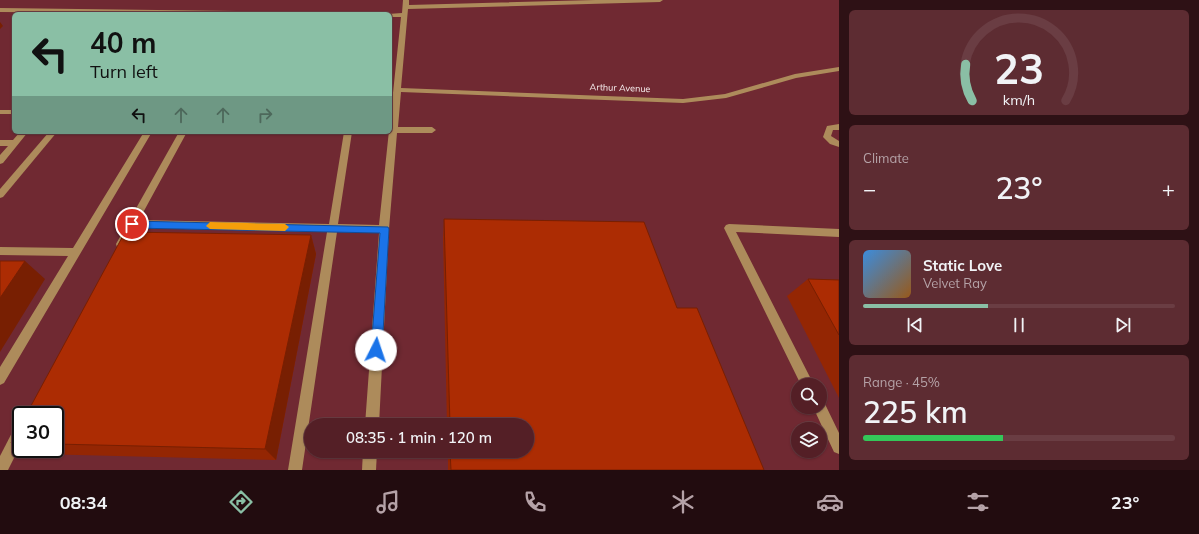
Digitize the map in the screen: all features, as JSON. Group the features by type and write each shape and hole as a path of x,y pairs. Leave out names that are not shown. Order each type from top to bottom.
{"street":[{"path":"392,14 405,7 660,0"},
{"path":"372,418 384,229 405,7"},
{"path":"0,10 156,12"},
{"name":"Arthur Avenue","path":"398,90 683,101 726,96 795,76 839,69"},
{"path":"0,112 12,112"},
{"path":"839,127 830,128 827,137 833,142 839,144"},
{"path":"394,130 432,130"},
{"path":"0,161 22,134"},
{"path":"0,195 51,134"},
{"path":"0,379 147,134"},
{"path":"116,253 182,134"},
{"path":"295,470 348,134"},
{"path":"0,143 15,143"},
{"path":"132,224 384,229"},
{"path":"804,378 729,228 839,233"},
{"path":"0,251 76,252"},
{"path":"822,414 839,447"},
{"path":"0,470 12,447"},
{"path":"369,470 370,458"}],"building":[{"path":"444,219 644,222 677,308 697,308 764,470 451,470 450,458 534,458 534,418 450,418"},
{"path":"125,232 311,235 265,449 64,444 64,406 31,406"},
{"path":"0,261 25,261 0,298"},
{"path":"808,279 839,280 839,335"}],"slow traffic":[{"path":"210,226 285,227"}],"route":[{"path":"132,224 384,229 376,350"}]}
